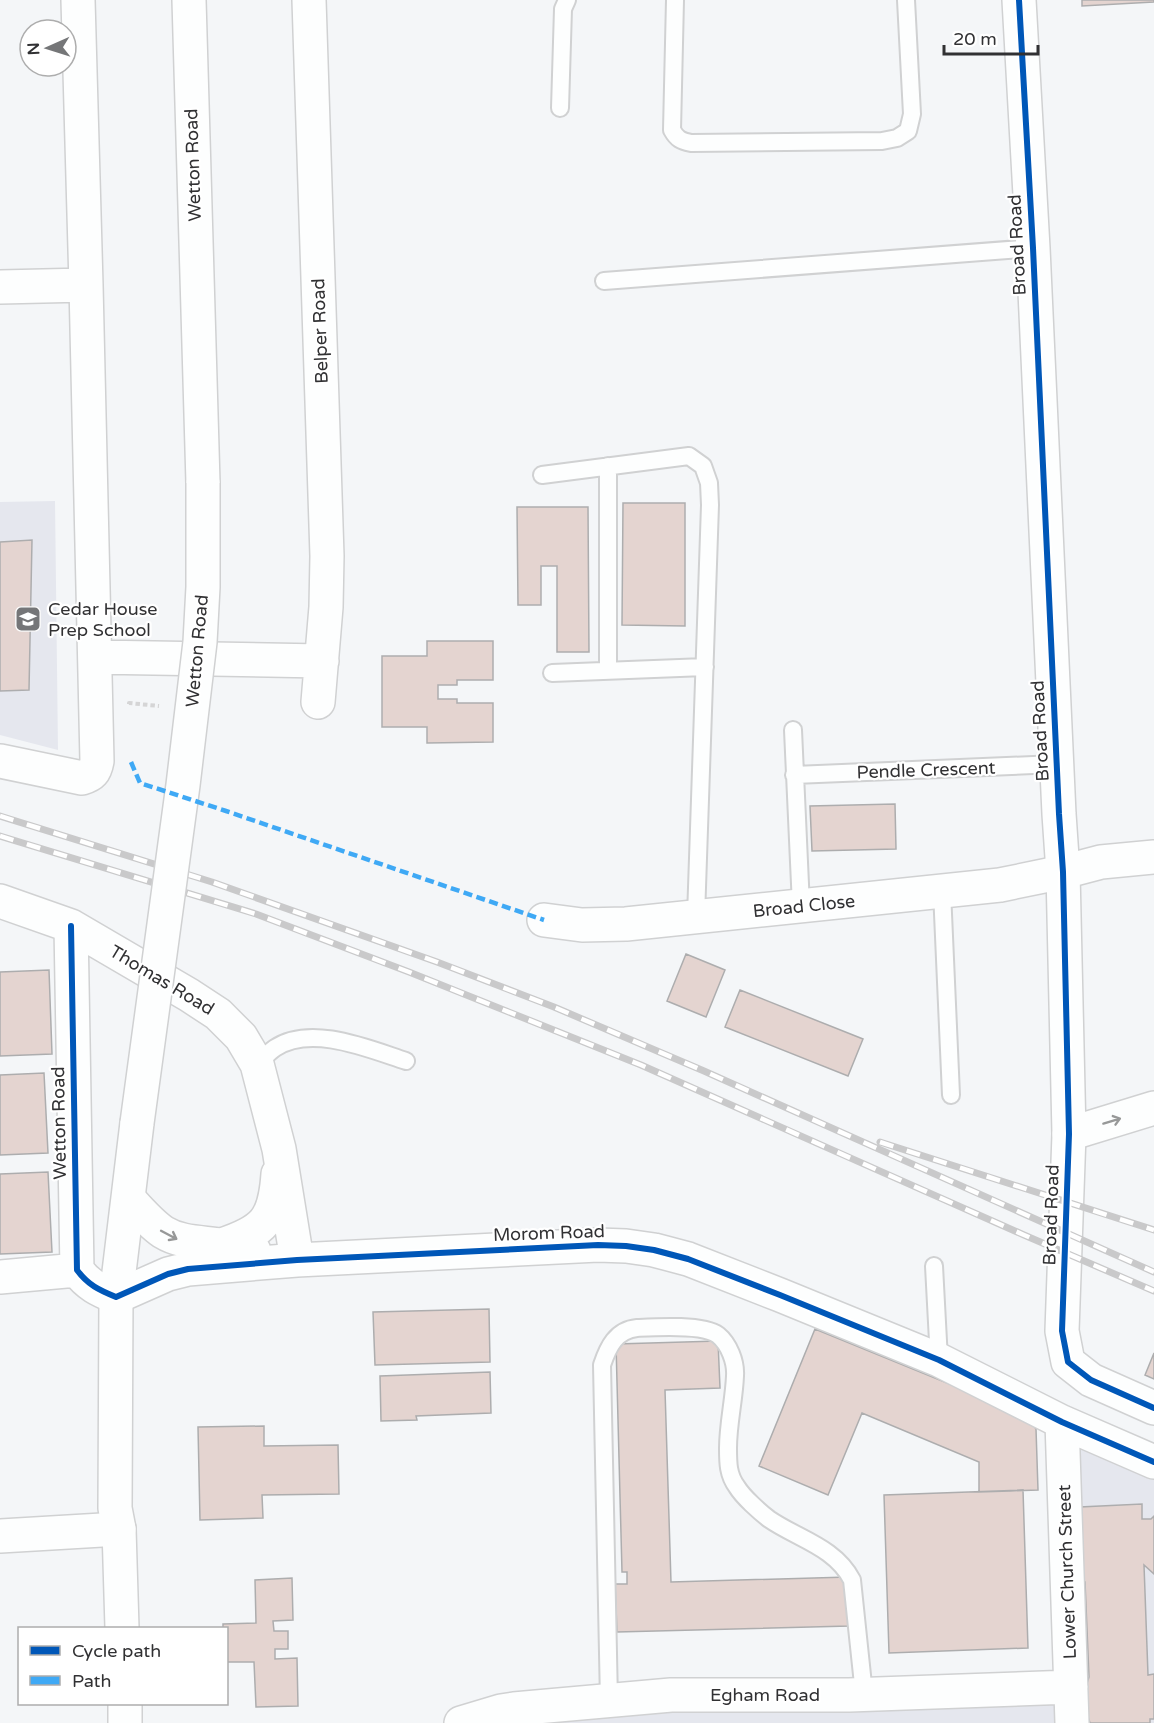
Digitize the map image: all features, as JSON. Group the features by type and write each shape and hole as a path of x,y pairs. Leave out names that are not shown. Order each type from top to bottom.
{"street":[{"path":"0,761 82,778 93,773 97,761 78,0"},
{"name":"Wetton Road","path":"122,1627 119,1529 115,1508 116,1297 200,642 203,588 189,0"},
{"name":"Belper Road","path":"309,0 327,556 326,607 318,702"},
{"name":"Broad Road","path":"1019,0 1063,872 1069,1134 1062,1331 1068,1362 1091,1380 1154,1408"},
{"path":"0,287 86,285"},
{"path":"95,657 322,661"},
{"name":"Broad Close","path":"544,920 582,925 626,924 696,917 1000,885 1101,862 1154,857"},
{"name":"Thomas Road","path":"0,901 71,926 189,995 218,1014 241,1037 257,1064 279,1149 297,1260"},
{"name":"Wetton Road","path":"71,926 77,1270"},
{"path":"1069,1134 1154,1108"},
{"name":"Thomas Road","path":"222,1245 258,1230 268,1216 275,1201 279,1149"},
{"name":"Morom Road","path":"129,1199 153,1224 177,1239 222,1245 297,1260"},
{"name":"Morom Road","path":"116,1297 168,1274 188,1269 297,1260 598,1245 654,1250 688,1260 770,1291 939,1360 1062,1422 1154,1462"},
{"path":"0,1277 77,1270 94,1288 116,1297"},
{"name":"Lower Church Street","path":"1062,1422 1072,1723"},
{"path":"0,1536 119,1529"},
{"name":"Egham Road","path":"461,1723 507,1710 671,1695 864,1694 1071,1687"},
{"path":"125,1705 125,1723"}],"lane":[{"path":"560,108 563,9 567,0"},
{"path":"675,0 672,130 676,138 691,143 882,141 897,138 908,131 912,114 906,0"},
{"path":"604,281 1033,248"},
{"path":"542,475 689,456 703,466 709,483 696,917"},
{"path":"608,466 608,671"},
{"path":"552,673 705,667"},
{"path":"793,730 801,906"},
{"name":"Pendle Crescent","path":"794,776 1057,764"},
{"path":"942,891 951,1095"},
{"path":"257,1064 276,1047 295,1040 317,1037 350,1043 406,1061"},
{"path":"934,1266 939,1360"},
{"path":"609,1701 602,1365 607,1350 618,1335 634,1328 694,1328 717,1335 730,1350 735,1373 728,1432 728,1470 736,1487 769,1519 820,1547 844,1565 852,1580 864,1694"}],"path":[{"path":"129,703 165,707"}],"shaded area":[{"name":"Cedar House Prep School","path":"55,501 58,750 0,735 0,502"},
{"path":"1062,1422 1154,1462 1154,1723 461,1723 1070,1687"}],"building":[{"path":"1082,0 1154,0 1154,2 1082,6"},
{"path":"623,503 685,503 685,626 622,625"},
{"path":"517,507 588,507 589,652 557,652 557,566 541,566 541,605 518,605"},
{"name":"Cedar House Prep School","path":"32,540 29,690 0,691 0,542"},
{"path":"427,641 493,641 493,680 457,680 457,685 438,685 438,699 457,699 457,703 493,703 493,742 427,743 427,727 382,727 382,656 427,656"},
{"path":"895,804 896,849 812,851 810,806"},
{"path":"686,954 725,970 706,1017 667,1001"},
{"path":"49,970 52,1054 0,1056 0,972"},
{"path":"740,990 863,1039 848,1076 725,1027"},
{"path":"44,1073 48,1153 0,1155 0,1075"},
{"path":"48,1172 52,1252 0,1254 0,1174"},
{"path":"489,1309 490,1362 375,1365 373,1312"},
{"path":"815,1329 1028,1416 1036,1429 1038,1490 979,1492 979,1462 862,1413 828,1495 759,1466"},
{"path":"718,1341 720,1388 665,1390 671,1582 848,1577 849,1626 617,1632 615,1584 627,1584 627,1572 622,1572 616,1344"},
{"path":"1154,1353 1154,1379 1145,1375"},
{"path":"490,1372 491,1413 416,1416 417,1420 381,1421 380,1376"},
{"path":"264,1426 264,1446 338,1445 339,1494 262,1495 263,1518 200,1520 198,1427"},
{"path":"1023,1490 1028,1648 889,1653 884,1495"},
{"path":"1142,1504 1142,1519 1151,1519 1154,1516 1154,1574 1144,1565 1148,1675 1154,1674 1154,1719 1150,1719 1150,1723 1090,1723 1084,1704 1084,1694 1089,1677 1080,1507"},
{"path":"292,1578 293,1620 273,1621 274,1631 288,1631 288,1649 275,1649 275,1659 297,1658 298,1706 256,1707 254,1662 228,1662 228,1627 223,1627 223,1624 256,1623 255,1580"}],"railway":[{"path":"0,816 212,882 437,962 554,1007 704,1071 1154,1272"},
{"path":"0,836 256,914 409,972 641,1065 1154,1291"},
{"path":"880,1142 1154,1230"}],"marked path":[{"path":"131,762 140,783 544,920"}],"cycle path":[{"path":"1019,0 1063,872 1069,1134 1062,1331 1068,1362 1091,1380 1154,1408"},
{"path":"71,926 77,1270 90,1283 104,1292 116,1297 168,1274 188,1269 297,1260 598,1245 654,1250 688,1259 939,1360 1062,1422 1154,1462"}],"place":[{"name":"Cedar House Prep School","path":"28,619"}]}
